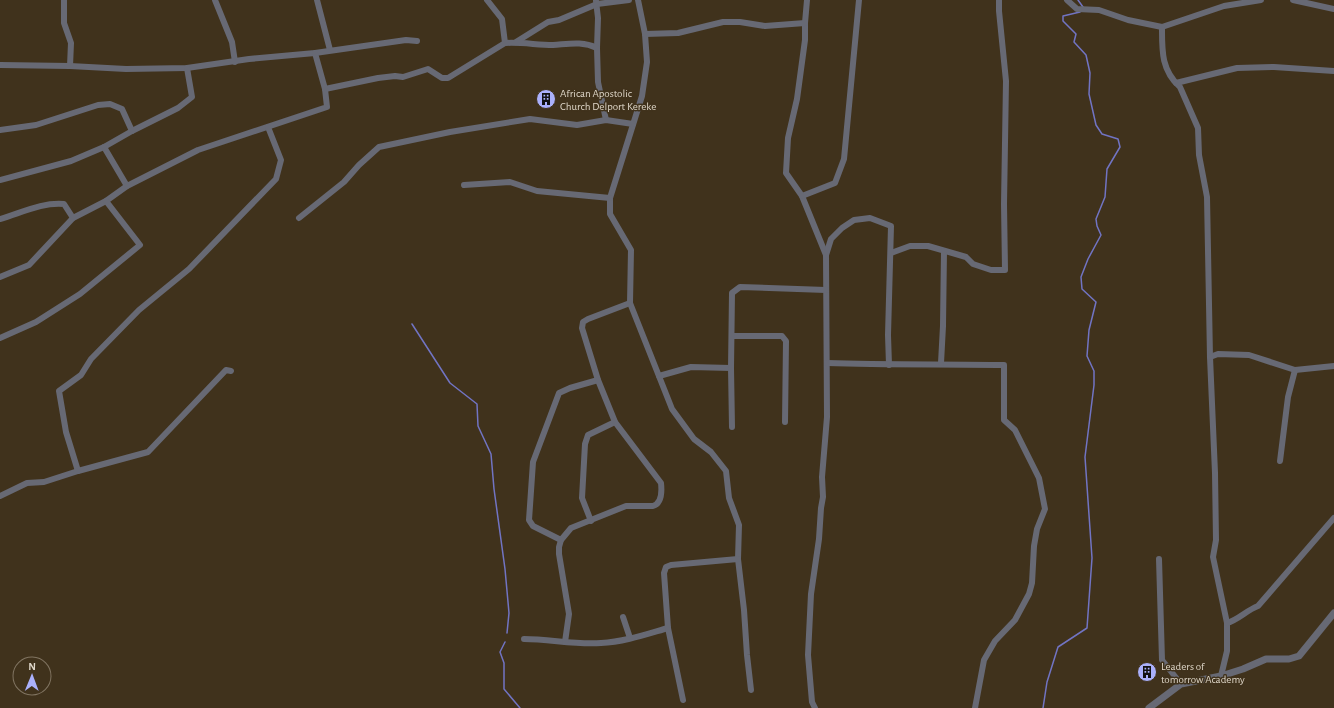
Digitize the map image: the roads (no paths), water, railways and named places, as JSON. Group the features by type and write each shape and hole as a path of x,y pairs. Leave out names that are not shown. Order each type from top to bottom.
{"street":[{"path":"64,0 64,22 71,43 70,66"},
{"path":"215,0 232,42 235,62"},
{"path":"317,0 330,50"},
{"path":"487,0 502,19 506,42"},
{"path":"516,42 548,22 559,20 596,2 628,0"},
{"path":"638,0 645,34 647,62 642,96 610,198 610,214 631,250 630,303 672,409 694,439 711,452 726,471 730,498 740,525 738,559 751,690"},
{"path":"807,0 805,40 797,99 788,138 786,173 802,196 826,255"},
{"path":"802,196 835,184 844,159 858,0"},
{"path":"891,253 910,246 928,246 966,257 973,264 991,270 1005,270 1004,204 1006,81 999,0"},
{"path":"1067,0 1077,9 1099,10 1128,20 1162,26 1224,6 1261,0"},
{"path":"1293,0 1334,9"},
{"path":"596,2 598,18 598,82 606,120"},
{"path":"645,34 678,33 723,22 740,22 765,26 805,23"},
{"path":"1162,26 1162,56 1167,71 1180,87 1198,128 1199,155 1207,197 1210,357 1215,473 1216,540 1213,557 1227,623 1227,651 1221,676"},
{"path":"0,65 70,66 126,69 187,68 249,59 315,53 406,40 417,41"},
{"path":"325,89 378,78 395,76 403,77 428,69 442,78 448,78 506,42 552,45 581,43 589,44 597,48"},
{"path":"0,277 29,265 73,218 106,201 127,186 198,150 327,107 325,89 315,53"},
{"path":"1176,83 1237,68 1274,67 1334,71"},
{"path":"0,180 71,160 104,147 178,108 192,98 187,68"},
{"path":"0,130 36,125 98,105 110,104 122,109 132,131"},
{"path":"299,218 344,182 359,165 379,147 450,132 530,119 578,125 606,120 633,124"},
{"path":"78,471 66,432 59,392 81,375 92,359 139,310 189,269 276,179 281,160 268,127"},
{"path":"104,147 127,186"},
{"path":"464,184 510,182 537,191 610,198"},
{"path":"0,338 36,322 80,294 140,245 106,201"},
{"path":"0,219 47,204 58,203 64,204 73,218"},
{"path":"815,708 812,702 808,655 810,594 819,539 823,497 822,477 826,432 826,255 831,239 842,228 854,220 870,218 892,226 888,335 889,365"},
{"path":"941,364 944,326 944,251"},
{"path":"732,427 730,368 732,293 740,287 826,290"},
{"path":"565,642 569,614 559,554 561,540 571,528 626,506 653,506 660,500 662,489 661,483 615,422 598,380 582,328 583,322 588,319 630,303"},
{"path":"732,336 782,336 786,341 785,422"},
{"path":"1210,357 1218,354 1250,356 1295,370 1334,366"},
{"path":"827,363 889,365 1004,365 1004,420 1015,430 1039,478 1045,509 1039,524 1034,546 1032,583 1029,594 1015,620 995,641 984,660 975,708"},
{"path":"659,376 691,367 730,368"},
{"path":"0,496 27,483 44,482 148,452 226,370 231,371"},
{"path":"1280,461 1288,397 1295,370"},
{"path":"561,540 533,526 529,520 533,462 559,393 570,388 598,380"},
{"path":"591,521 582,498 585,444 588,435 615,422"},
{"path":"1227,623 1232,622 1247,611 1258,606 1334,518"},
{"path":"683,700 668,628 664,573 666,567 671,565 738,559"},
{"path":"1159,559 1162,660 1181,684"},
{"path":"1149,708 1181,684 1221,676 1243,669 1266,659 1289,659 1299,656 1334,613"},
{"path":"623,617 630,638"},
{"path":"524,639 581,644 603,643 668,628"}],"waterway":[{"path":"1078,0 1083,7"},
{"path":"1043,708 1047,682 1058,647 1087,628 1092,558 1085,457 1094,385 1094,371 1087,356 1089,330 1096,302 1082,289 1081,277 1088,259 1101,235 1096,219 1105,197 1107,169 1120,147 1118,139 1102,134 1096,125 1089,94 1090,73 1086,55 1074,42 1076,34 1063,21 1063,16 1080,12"},
{"path":"412,324 450,383 477,404 478,426 491,454 509,613 507,633"},
{"path":"505,642 500,652 504,663 504,689 520,708"}],"place":[{"name":"African Apostolic Church Delport Kereke","path":"546,99"},
{"name":"Leaders of tomorrow Academy","path":"1147,672"}]}
